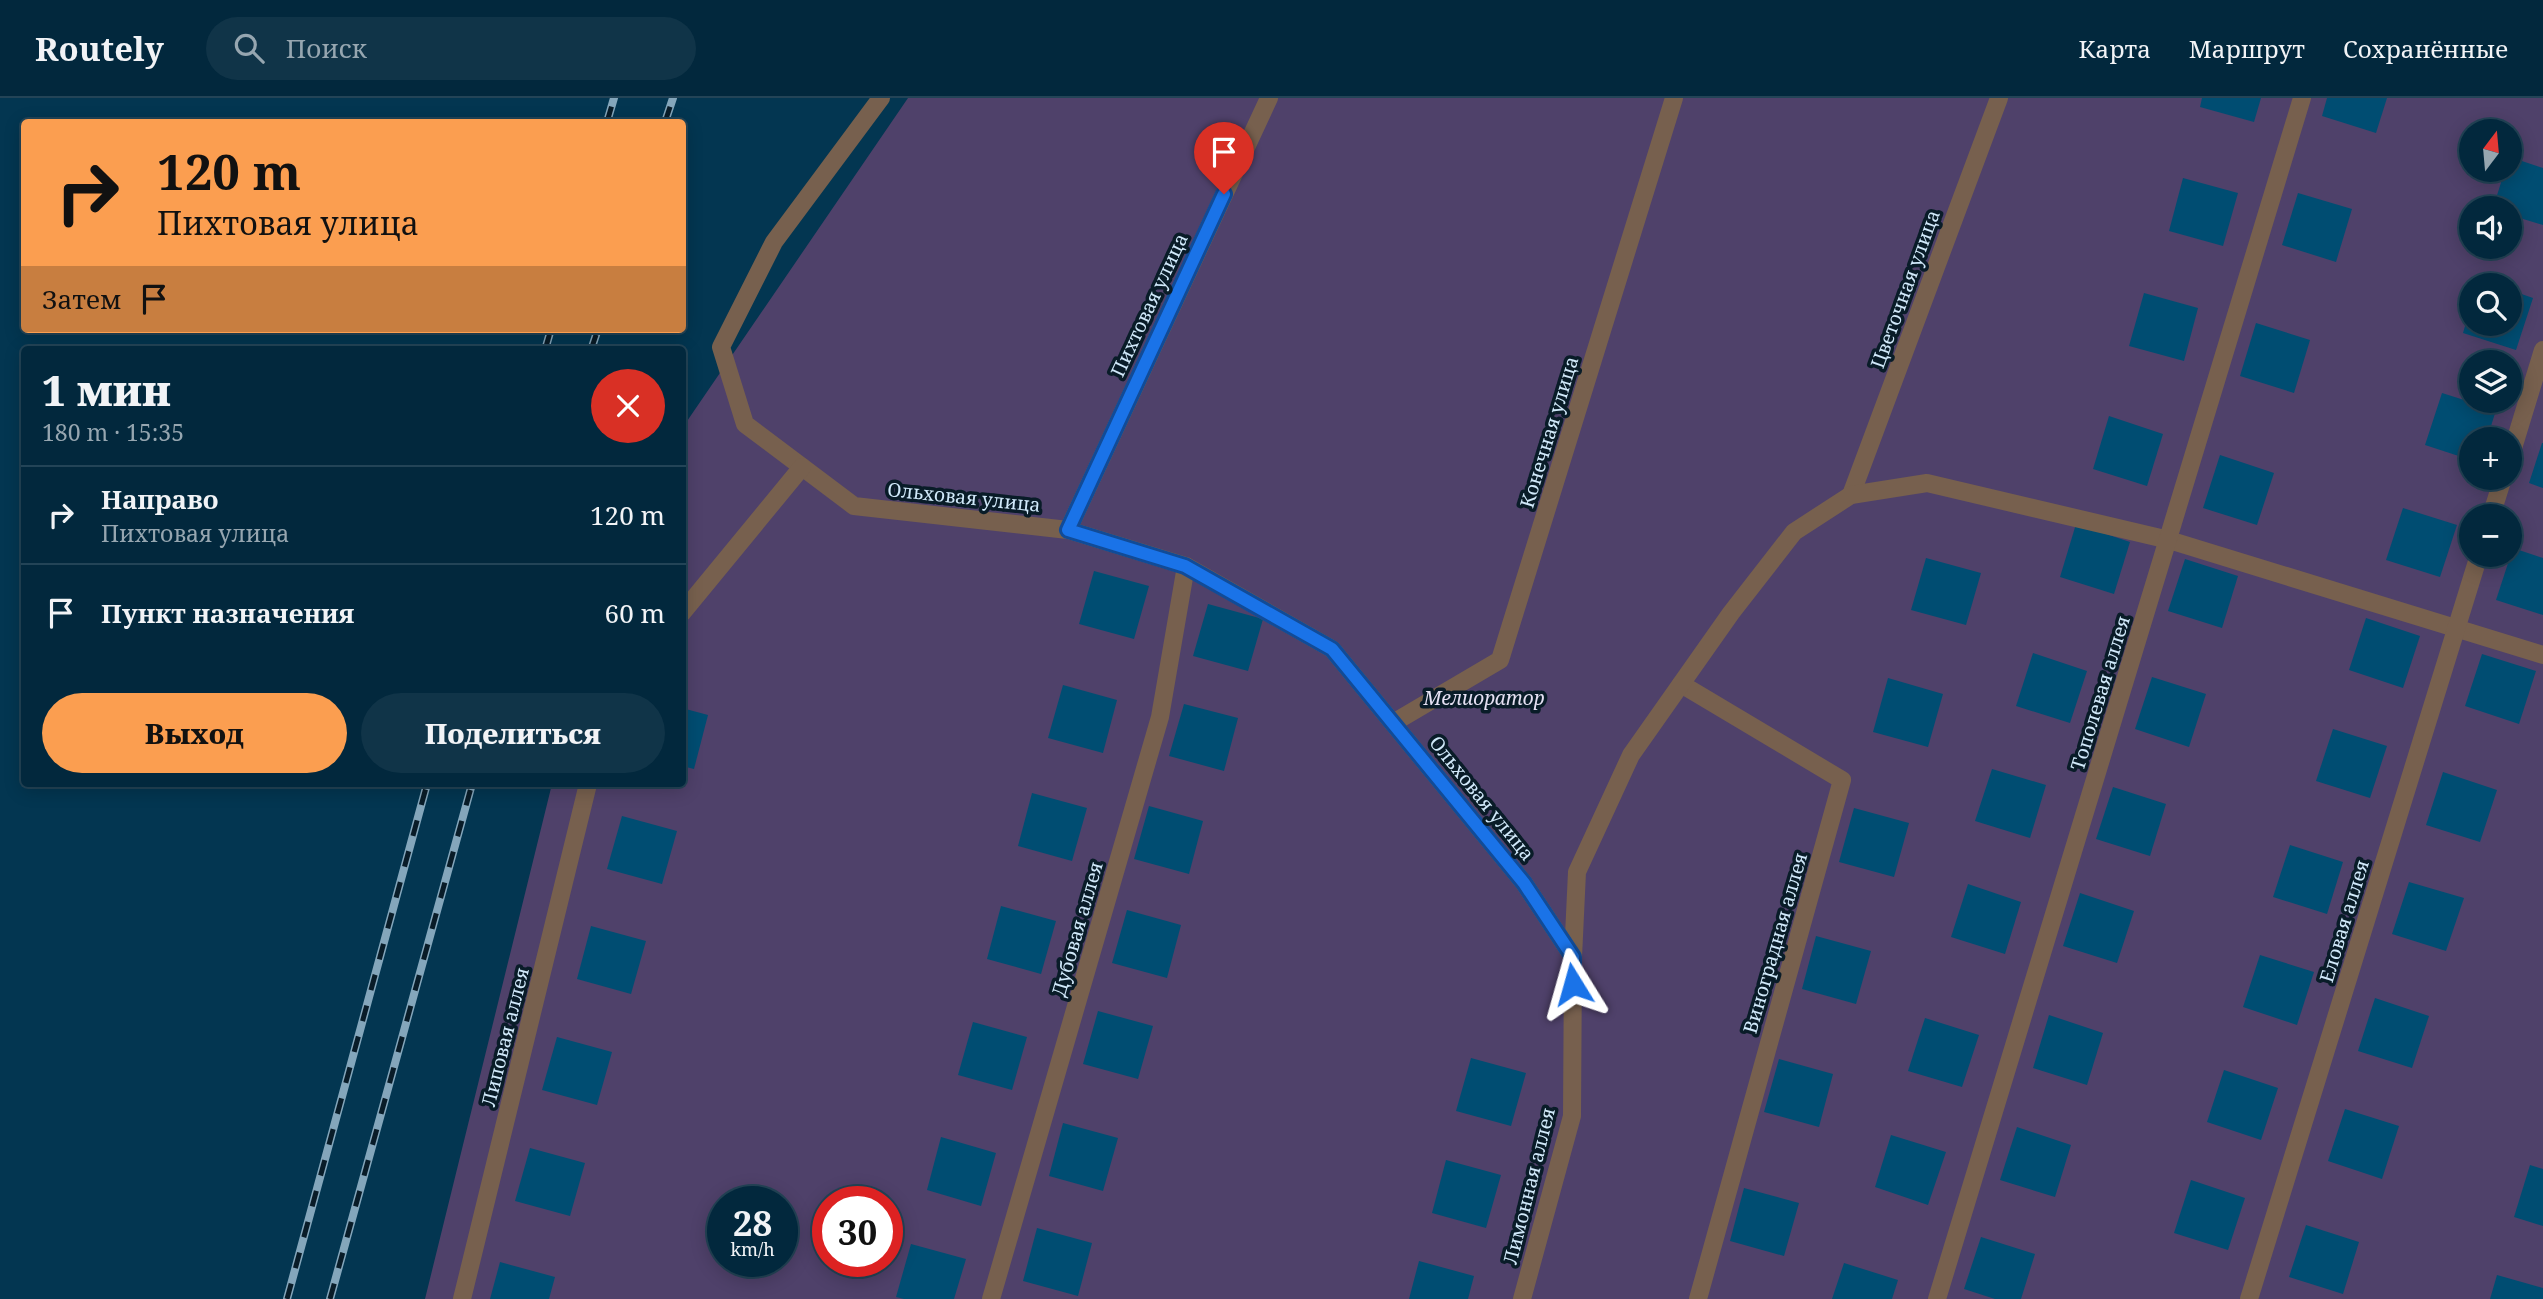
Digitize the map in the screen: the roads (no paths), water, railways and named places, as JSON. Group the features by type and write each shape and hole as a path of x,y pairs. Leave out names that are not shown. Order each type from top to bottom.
{"street":[{"name":"Ольховая улица","path":"881,98 774,242 721,348 745,424 854,506 1068,530 1185,566 1332,649 1524,883 1573,957"},
{"name":"Пихтовая улица","path":"1068,530 1269,98"},
{"name":"Конечная улица","path":"1393,723 1500,660 1674,98"},
{"name":"Цветочная улица","path":"1851,495 1999,98"},
{"name":"Тополевая аллея","path":"1937,1299 2302,98"},
{"path":"2519,427 2543,350"},
{"path":"686,608 802,467"},
{"path":"1851,495 1927,483 2169,540 2543,655"},
{"name":"Лимонная аллея","path":"1522,1299 1572,1116 1573,957 1577,872 1630,755 1731,612 1794,532 1851,495"},
{"name":"Дубовая аллея","path":"991,1299 1160,717 1185,566"},
{"name":"Еловая аллея","path":"2249,1299 2475,567"},
{"name":"Виноградная аллея","path":"1681,684 1842,780 1698,1299"},
{"name":"Липовая аллея","path":"462,1299 586,787"}],"railway":[{"path":"608,119 614,98"},
{"path":"666,119 673,98"},
{"path":"546,346 550,333"},
{"path":"592,346 597,333"},
{"path":"287,1299 426,787"},
{"path":"330,1299 471,787"}],"park label":[{"name":"Мелиоратор","path":"1484,698"}]}
